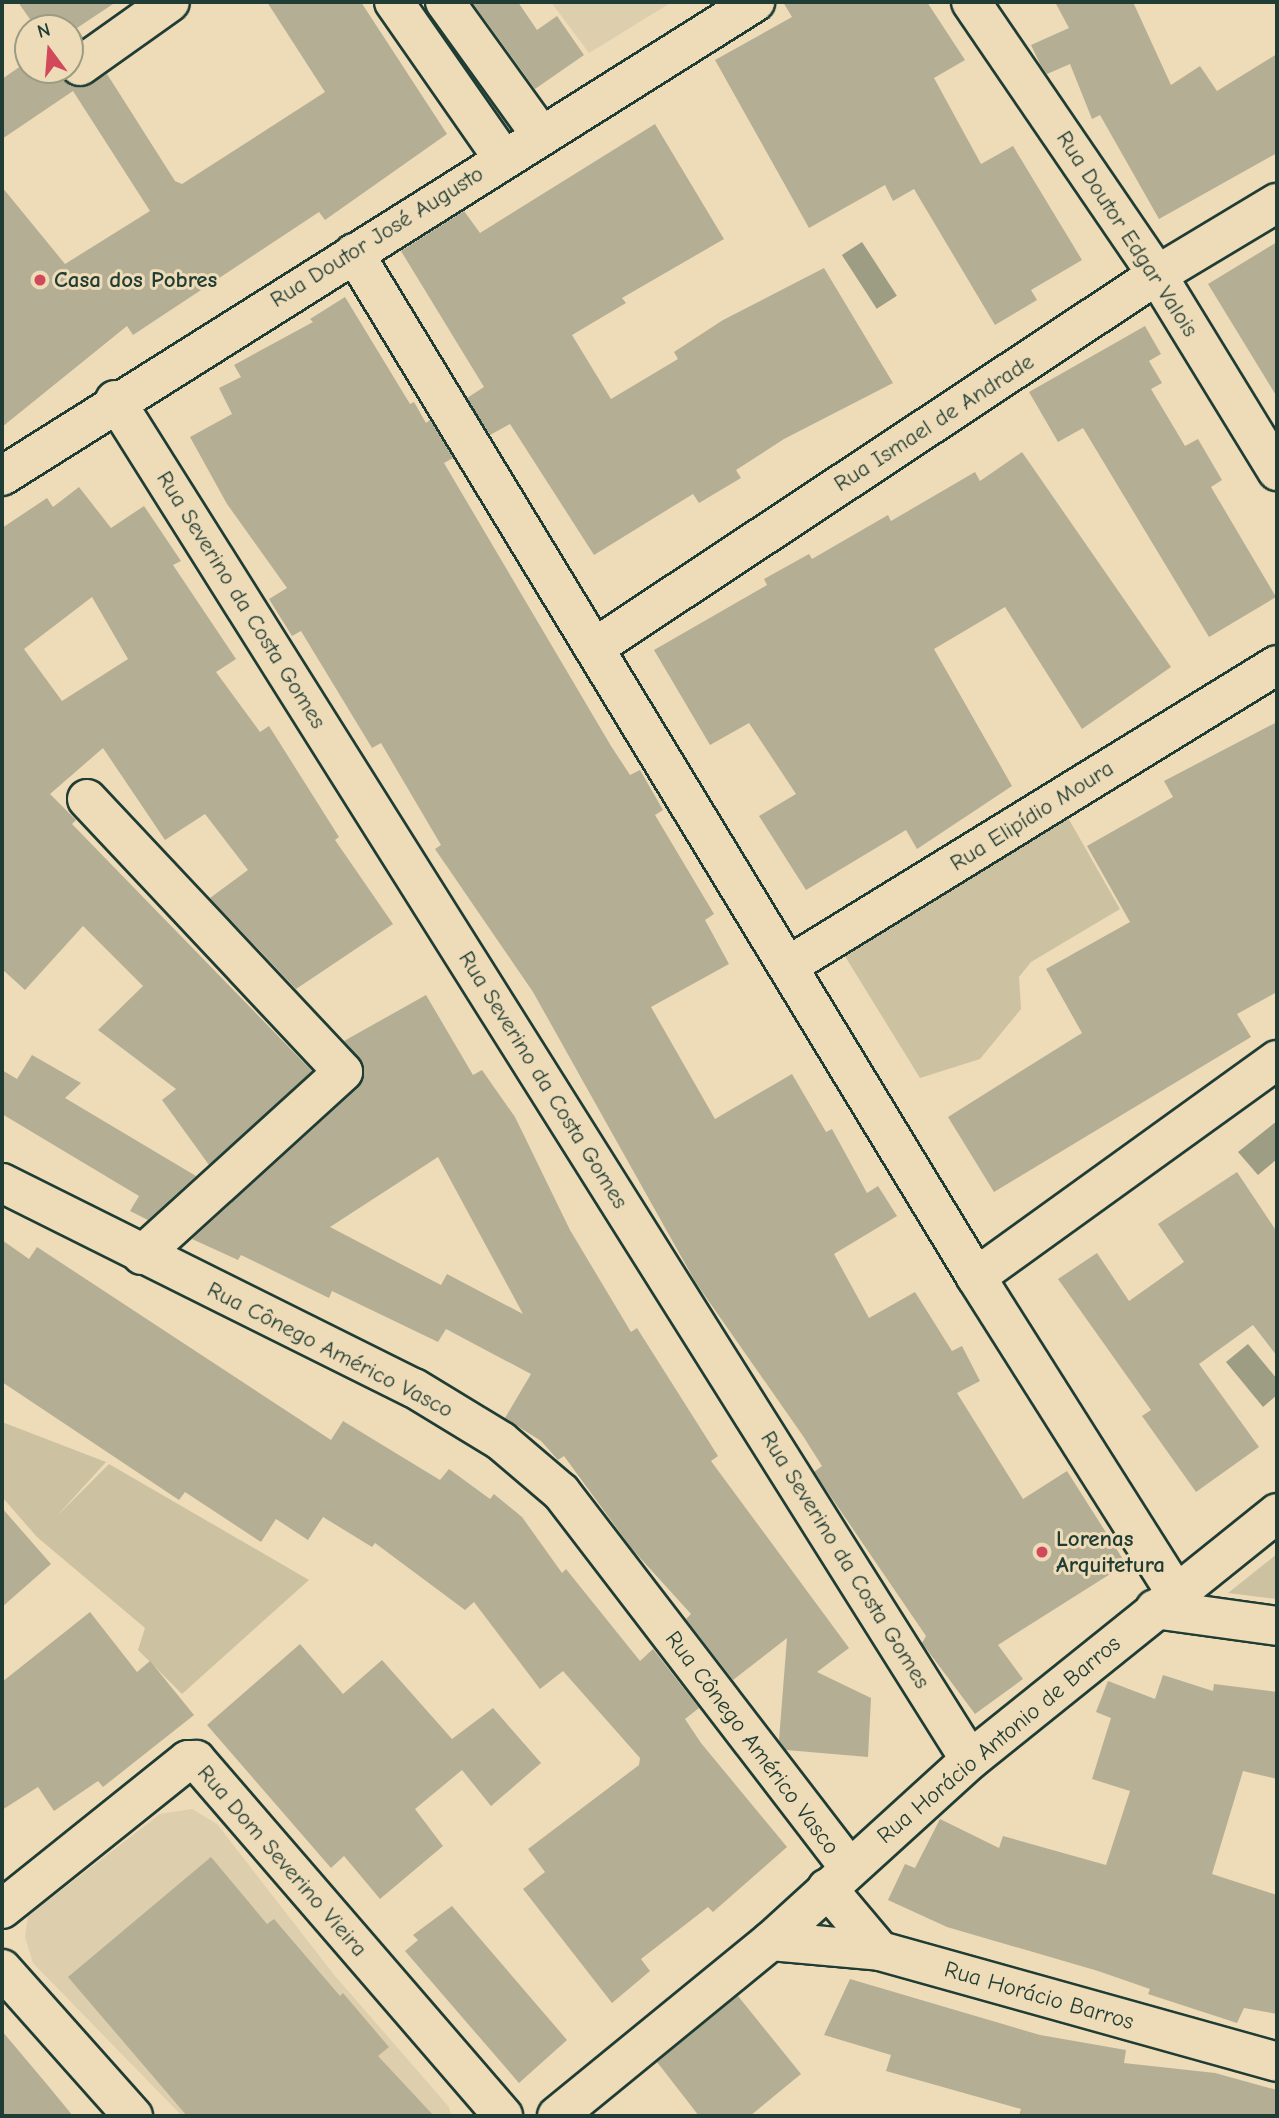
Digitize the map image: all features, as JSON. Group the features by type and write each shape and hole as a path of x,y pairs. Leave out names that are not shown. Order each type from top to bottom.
{"street":[{"path":"84,63 170,2"},
{"path":"394,2 502,157"},
{"path":"445,2 541,135"},
{"name":"Rua Doutor José Augusto","path":"2,476 116,400 354,253 502,157 755,2"},
{"name":"Rua Doutor Edgar Valois","path":"971,2 1157,275 1277,471"},
{"name":"Rua Ismael de Andrade","path":"594,648 1157,275 1277,203"},
{"path":"354,253 976,1277 1165,1601 1277,1626"},
{"name":"Rua Severino da Costa Gomes","path":"116,400 970,1760"},
{"name":"Rua Elipídio Moura","path":"788,967 1277,665"},
{"path":"87,799 343,1072 142,1255"},
{"path":"976,1277 1277,1060"},
{"name":"Rua Cônego Américo Vasco","path":"2,1183 414,1388 501,1441 561,1492 838,1878"},
{"name":"Rua Horácio Antonio de Barros","path":"557,2116 771,1941 970,1760 1277,1513"},
{"name":"Rua Dom Severino Vieira","path":"2,1909 188,1760 196,1760 503,2116"},
{"path":"838,1878 880,1951"},
{"name":"Rua Horácio Barros","path":"771,1941 880,1951 1277,2062"},
{"path":"2,1969 133,2116"}],"shaded area":[{"path":"551,2 672,2 589,53"},
{"path":"862,242 897,296 877,309 842,255"},
{"path":"1067,816 1120,909 1031,962 1019,977 1021,1009 980,1059 920,1078 843,953"},
{"path":"1277,1121 1277,1159 1258,1175 1238,1152"},
{"path":"1248,1344 1277,1379 1277,1395 1263,1407 1226,1362"},
{"path":"2,1422 106,1462 56,1517 109,1464 309,1580 182,1694 138,1650 145,1628 37,1537 2,1497"},
{"path":"1277,1554 1277,1599 1228,1593"},
{"path":"192,1809 217,1824 335,1976 449,2107 451,2116 182,2116 33,1963 25,1937 28,1916 160,1814"}],"building":[{"path":"18,2 116,2 84,23 84,14 26,14"},
{"path":"267,2 361,2 447,134 325,220 319,212 133,335 127,326 2,427 2,187 65,264 150,211 73,91 2,139 2,79 14,71 14,84 69,84 81,88 107,74 175,181 182,184 325,92"},
{"path":"472,2 518,2 537,30 557,16 584,55 535,89"},
{"path":"783,2 927,2 965,60 934,78 981,164 1013,146 1082,260 1031,290 1037,300 995,325 914,189 893,201 885,185 809,228 715,60 792,17"},
{"path":"1055,2 1133,2 1171,85 1200,66 1217,91 1277,54 1277,153 1159,219 1100,115 1092,119 1070,64 1047,74 1041,66 1031,45 1069,28"},
{"path":"655,124 724,239 622,298 626,303 572,335 611,399 678,359 674,352 723,320 824,268 893,383 784,439 736,470 741,478 699,503 693,494 594,555 510,424 490,435 467,398 484,387 401,251 464,211 480,233"},
{"path":"1277,242 1277,397 1208,284"},
{"path":"345,297 410,404 414,402 426,423 430,420 453,458 444,463 611,746 630,775 640,770 663,810 655,815 714,914 705,920 729,964 651,1007 715,1119 792,1074 826,1132 832,1129 867,1193 878,1186 897,1216 834,1254 869,1318 915,1292 952,1351 962,1346 980,1381 957,1393 1023,1499 1067,1471 1126,1564 998,1645 1023,1679 975,1714 922,1643 926,1636 814,1472 822,1466 803,1436 696,1283 533,992 435,849 441,845 381,743 372,748 301,631 292,636 269,599 287,588 227,504 190,437 232,414 219,388 241,377 234,365 313,322 310,319"},
{"path":"1145,326 1161,354 1149,361 1162,383 1151,389 1185,446 1198,439 1222,480 1211,487 1276,597 1209,637 1083,428 1058,442 1029,392"},
{"path":"1022,452 1171,667 1082,729 1005,607 934,649 1012,786 917,849 906,830 806,890 759,816 796,794 749,723 710,745 654,650 767,585 764,579 809,554 812,559 888,515 891,521 975,472 980,481"},
{"path":"79,487 111,528 144,506 181,561 173,565 236,659 216,672 260,732 269,726 339,837 335,840 393,924 296,989 210,898 248,870 205,814 165,840 103,748 50,794 76,820 72,824 312,1071 209,1165 162,1100 176,1089 98,1030 143,986 83,926 25,990 2,969 2,528 47,498 53,507","holes":["92,597 128,659 62,701 24,649"]},
{"path":"1277,722 1277,992 1237,1014 1251,1037 994,1192 948,1117 1082,1033 1046,969 1130,922 1087,846 1173,797 1164,781"},
{"path":"426,995 473,1075 482,1070 515,1117 570,1230 631,1332 637,1328 718,1456 711,1461 849,1648 817,1672 871,1698 868,1757 786,1750 779,1740 787,1638 733,1680 686,1619 691,1614 632,1549 564,1456 558,1460 541,1441 505,1418 531,1374 446,1329 438,1342 332,1291 329,1298 241,1255 238,1260 192,1239 358,1088 364,1066 344,1041","holes":["438,1157 523,1314 447,1274 441,1285 330,1227"]},
{"path":"32,1055 81,1083 65,1098 196,1176 148,1220 130,1211 139,1196 2,1114 2,1070 17,1079"},
{"path":"1237,1172 1277,1232 1277,1356 1253,1325 1199,1364 1259,1447 1196,1492 1142,1416 1151,1410 1058,1279 1097,1253 1129,1301 1184,1262 1158,1224"},
{"path":"2,1240 29,1259 37,1247 331,1440 343,1421 440,1480 449,1469 490,1499 494,1494 522,1517 562,1573 566,1569 640,1661 653,1649 699,1708 685,1719 701,1743 787,1847 713,1912 708,1907 641,1959 650,1971 612,2003 523,1889 545,1872 528,1849 639,1765 640,1758 563,1671 540,1689 474,1602 465,1610 375,1543 372,1547 323,1517 308,1540 276,1519 261,1542 185,1492 179,1500 2,1382"},
{"path":"2,1508 51,1564 2,1607"},
{"path":"90,1612 137,1672 150,1661 194,1715 103,1787 98,1781 54,1811 38,1787 2,1810 2,1682"},
{"path":"300,1644 343,1694 382,1660 452,1739 493,1708 541,1763 491,1806 462,1770 415,1809 443,1846 380,1899 344,1856 331,1868 207,1725"},
{"path":"1163,1675 1213,1691 1214,1684 1277,1692 1277,1779 1243,1771 1212,1874 1277,1895 1277,2014 1244,2008 1237,2023 1148,1994 1150,1989 1098,1971 947,1927 888,1900 905,1864 915,1868 940,1819 999,1848 1003,1836 1106,1865 1130,1791 1092,1779 1111,1718 1096,1712 1108,1681 1155,1699"},
{"path":"211,1857 267,1924 274,1919 340,1996 343,1993 389,2047 378,2056 434,2116 187,2116 68,1977"},
{"path":"452,1906 567,2040 519,2083 405,1951 418,1940 413,1935"},
{"path":"850,1979 1040,2035 1126,2050 1124,2063 1215,2073 1277,2090 1277,2116 1019,2116 1021,2109 886,2071 891,2055 824,2035"},
{"path":"738,1996 801,2074 750,2116 699,2116 657,2062"},
{"path":"2,2031 45,2082 73,2116 2,2116"}],"place":[{"name":"Casa dos Pobres","path":"40,280"},
{"name":"Lorenas Arquitetura","path":"1042,1552"}]}
